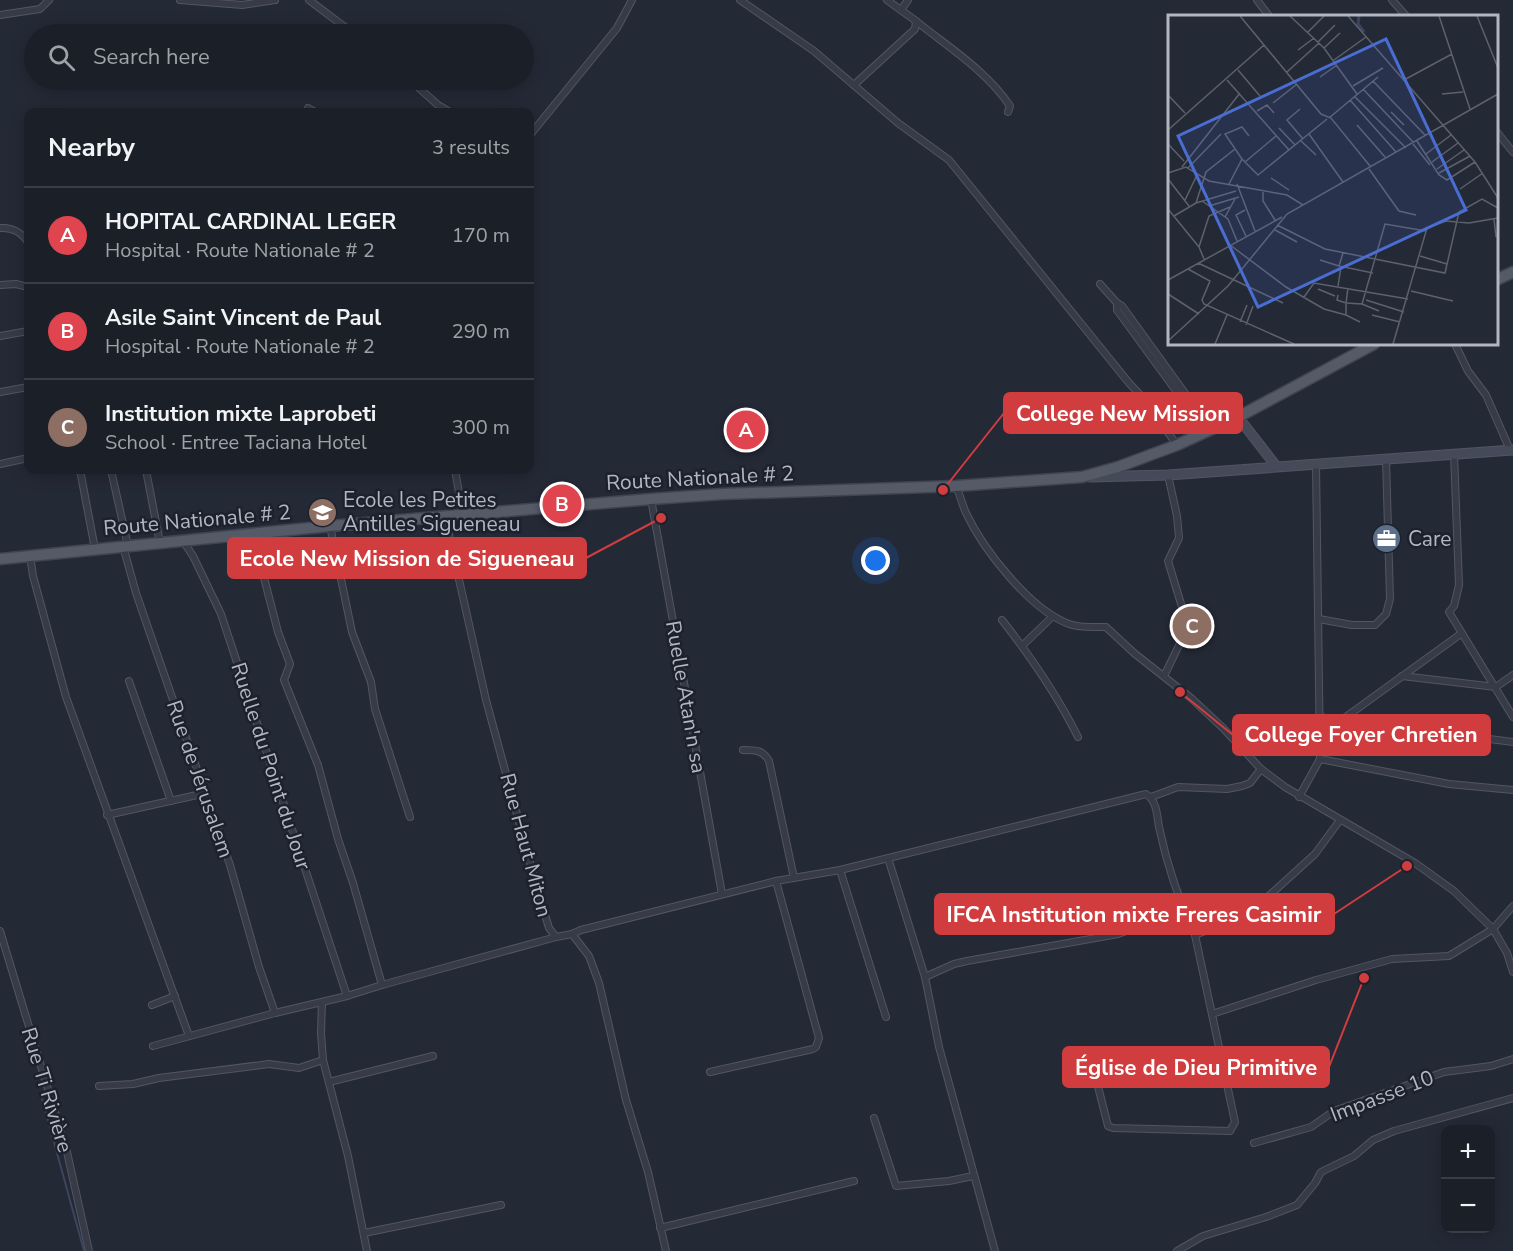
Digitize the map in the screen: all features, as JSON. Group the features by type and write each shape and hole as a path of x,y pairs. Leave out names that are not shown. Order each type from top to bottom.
{"main road":[{"path":"1498,280 1513,272"},
{"name":"Route Nationale # 2","path":"0,559 330,526 651,499 723,494 956,486 1082,477 1118,467 1177,445 1238,417 1372,345"},
{"path":"1238,417 1276,466"},
{"path":"1082,477 1168,475 1511,450"}],"street":[{"path":"0,15 40,9 49,0"},
{"path":"180,0 242,5 275,0"},
{"path":"309,0 341,24"},
{"path":"534,130 617,28 632,0"},
{"path":"740,0 814,51 898,123 949,160 1144,399 1177,445"},
{"path":"887,0 968,62 996,88 1010,106 1008,112"},
{"path":"901,10 908,0"},
{"path":"1257,0 1268,15"},
{"path":"1392,0 1405,15"},
{"path":"854,85 915,29 916,21"},
{"path":"421,90 443,108"},
{"path":"1498,132 1513,152"},
{"path":"0,228 18,231 24,238"},
{"path":"1100,284 1117,303 1117,310 1190,410 1196,413 1205,432"},
{"path":"0,285 24,286"},
{"path":"0,336 24,332"},
{"path":"1455,345 1468,371 1486,395 1511,450"},
{"path":"0,392 24,388"},
{"path":"1454,453 1459,585 1454,606 1449,612 1513,717"},
{"path":"0,464 24,459"},
{"path":"1319,619 1352,625 1375,625 1386,614 1390,598 1386,459"},
{"path":"1299,797 1320,759 1316,464"},
{"path":"81,474 95,549"},
{"name":"Rue de Jérusalem","path":"112,474 132,582 230,865 274,1013"},
{"path":"147,474 160,543"},
{"path":"456,474 463,515"},
{"path":"1164,676 1188,627 1168,561 1179,538 1177,516 1168,475"},
{"path":"956,486 966,513 993,556 1026,595 1053,616 1068,624 1082,627 1106,627 1223,728 1261,769 1299,797 1415,863 1454,891 1492,929 1511,960 1513,972"},
{"name":"Ruelle Atan'n sa","path":"651,499 722,894"},
{"name":"Rue Haut Miton","path":"445,517 486,700 549,928 556,938 572,934 589,956 598,983 626,1100 648,1172 666,1251"},
{"path":"330,526 352,632 370,682 375,709 410,817"},
{"path":"253,535 278,632 290,664 284,680 318,765 382,985"},
{"name":"Ruelle du Point du Jour","path":"183,540 221,614 347,996"},
{"path":"30,555 33,576 66,697 189,1036"},
{"path":"1022,646 1053,616"},
{"path":"1002,620 1022,646 1066,714 1078,737"},
{"path":"1342,720 1462,633"},
{"path":"1402,676 1496,687 1513,675"},
{"path":"129,681 171,801"},
{"path":"1320,717 1513,742"},
{"path":"743,750 757,750 769,761 795,878"},
{"path":"1320,759 1449,784 1513,790"},
{"path":"1151,797 1178,787 1227,789 1242,786 1250,783 1261,769"},
{"path":"107,815 206,793"},
{"path":"572,934 722,894 776,881 840,870 1146,794 1151,797 1155,806 1164,851 1183,909 1195,935 1235,1122 1230,1131 1156,1131 1108,1126 1089,1051"},
{"path":"1195,935 1251,912 1315,854 1340,819"},
{"path":"888,858 925,977 939,1047 995,1251"},
{"path":"840,870 886,1017"},
{"path":"710,1072 813,1049 818,1042 819,1038 776,881"},
{"path":"1212,1014 1316,980 1392,959 1449,956 1492,929 1513,906"},
{"path":"925,977 966,961 1118,934 1183,909"},
{"name":"Rue Ti Rivière","path":"0,930 3,951 67,1152 89,1251"},
{"path":"153,1046 347,996 556,938"},
{"path":"152,1005 175,996"},
{"path":"322,1002 323,1060 348,1156 367,1251"},
{"path":"329,1082 433,1056"},
{"name":"Impasse 10","path":"1254,1143 1311,1127 1334,1110 1444,1072 1491,1066 1513,1059"},
{"path":"99,1086 133,1084 270,1064 299,1068 323,1060"},
{"path":"1177,1251 1203,1236 1297,1205 1311,1190 1321,1172 1354,1156 1373,1140 1394,1131 1513,1098"},
{"path":"874,1118 896,1186 949,1181 973,1176"},
{"path":"660,1228 854,1181"},
{"path":"364,1233 501,1205"}],"waterway":[{"path":"41,1095 84,1251"}],"place":[{"name":"HOPITAL CARDINAL LEGER","path":"746,430"},
{"name":"College New Mission","path":"943,490"},
{"name":"Asile Saint Vincent de Paul","path":"562,504"},
{"name":"Ecole les Petites Antilles Sigueneau","path":"322,512"},
{"name":"Ecole New Mission de Sigueneau","path":"661,518"},
{"name":"Care","path":"1387,539"},
{"name":"Institution mixte Laprobeti","path":"1192,626"},
{"name":"College Foyer Chretien","path":"1180,692"},
{"name":"IFCA Institution mixte Freres Casimir","path":"1407,866"},
{"name":"Église de Dieu Primitive","path":"1364,978"}]}
